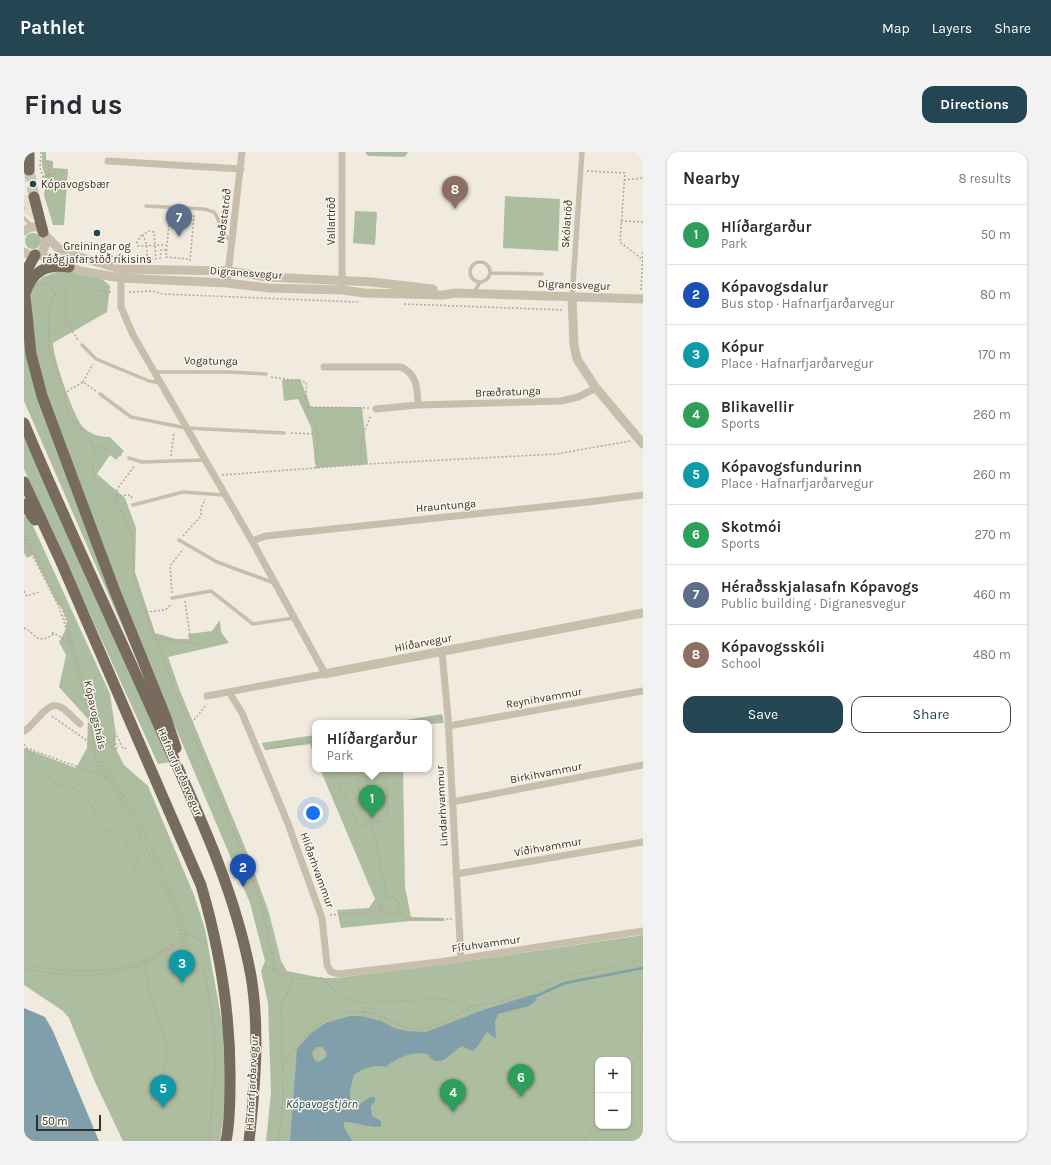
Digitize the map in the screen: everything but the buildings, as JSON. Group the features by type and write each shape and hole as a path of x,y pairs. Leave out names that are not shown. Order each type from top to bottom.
{"main road":[{"path":"33,230 38,196"},
{"path":"24,275 32,254"},
{"path":"24,294 32,278 41,269 53,266 69,267"},
{"path":"24,285 31,354 42,396 114,589 166,718 192,798"},
{"name":"Hafnarfjarðarvegur","path":"24,423 192,798 227,890 242,938 251,978 255,1019 253,1102 249,1141"},
{"name":"Hafnarfjarðarvegur","path":"24,482 61,562 201,885 223,975 227,1010 231,1061 226,1141"},
{"path":"24,504 49,538"}],"street":[{"name":"Neðstatröð","path":"227,283 242,152"},
{"name":"Vallartröð","path":"342,152 342,290"},
{"name":"Skólatröð","path":"572,297 582,152"},
{"path":"108,161 241,169"},
{"path":"32,254 44,249 46,240 33,230"},
{"name":"Digranesvegur","path":"33,230 58,248 72,255 121,273 269,288 342,290 364,293 443,295 456,293"},
{"name":"Digranesvegur","path":"32,254 69,267 99,275 121,273 228,271 267,277 342,280 402,285 456,293 474,294 572,297 642,294"},
{"path":"121,273 121,307 133,334 252,541 321,664 324,674"},
{"path":"572,297 574,345 577,359 596,388 641,442"},
{"path":"324,367 401,368 410,373 415,380 418,405"},
{"name":"Bræðratunga","path":"376,409 418,405 561,401 578,397 596,388"},
{"name":"Hrauntunga","path":"252,541 260,537 273,535 643,495"},
{"name":"Hlíðarvegur","path":"207,696 643,613"},
{"name":"Lindarhvammur","path":"442,652 448,716 461,958"},
{"name":"Reynihvammur","path":"448,726 643,691"},
{"name":"Hlíðarhvammur","path":"229,692 242,713 287,821 322,918 327,965 331,972"},
{"path":"24,731 44,710 52,705 59,706 80,724"},
{"name":"Birkihvammur","path":"452,802 643,765"},
{"name":"Víðihvammur","path":"456,874 643,842"},
{"name":"Fífuhvammur","path":"331,972 338,974 461,958 643,931"}],"lane":[{"path":"146,206 204,209 214,212 220,222 225,236 232,242"},
{"path":"24,218 33,230"},
{"path":"474,294 480,282 488,278 490,273 489,266 484,262 474,264 471,270 472,276 480,282"},
{"path":"490,273 542,274"},
{"path":"82,345 96,359 149,381 161,383"},
{"name":"Vogatunga","path":"155,372 229,372 266,374"},
{"path":"100,394 131,417 186,428 284,433"},
{"path":"129,458 139,461 205,460"},
{"path":"133,505 183,492 226,495"},
{"path":"179,540 217,562 275,584"},
{"path":"172,598 211,591 253,624 294,618"}],"path":[{"path":"38,196 43,177 40,167 41,152"},
{"path":"49,164 49,175"},
{"path":"43,177 63,171 63,169"},
{"path":"581,170 625,173 620,242 642,259"},
{"path":"624,180 643,178"},
{"path":"175,214 169,213 166,257 190,261 194,215 188,215"},
{"path":"621,221 643,222"},
{"path":"106,256 156,259 155,244 154,232 149,231 143,235 140,235 137,242 138,246 155,244 166,245"},
{"path":"143,235 147,245 147,258"},
{"path":"160,259 160,250 166,250"},
{"path":"642,294 643,250"},
{"path":"83,280 98,291 111,292"},
{"path":"37,283 46,284 56,294"},
{"path":"69,285 66,290 66,321 82,345"},
{"path":"66,290 56,294 51,300 48,337 52,360 65,395 67,412 93,446 93,470 96,484 106,494 115,499 132,533 134,578 155,638 189,726 260,900 276,971"},
{"path":"129,292 152,292 163,294"},
{"path":"48,337 68,324"},
{"path":"65,395 69,390 82,382 96,359"},
{"path":"266,374 272,377 306,382 307,413 315,422 319,434 315,454 316,468"},
{"path":"82,382 100,394"},
{"path":"307,407 362,407 376,409 370,417 362,437 360,465"},
{"path":"171,461 175,426"},
{"path":"284,433 319,434"},
{"path":"214,475 556,454 641,442"},
{"path":"93,446 104,448 118,456 129,458"},
{"path":"115,499 118,488 139,461"},
{"path":"116,496 131,494 133,505"},
{"path":"179,540 201,516 201,509 207,494"},
{"name":"Kópavogsháls","path":"24,532 62,608 74,645 94,719 96,748 102,762 138,820 177,903 191,955"},
{"name":"Kópavogsháls","path":"24,539 58,605 70,643 90,719 93,745 98,764 128,810 174,905 184,947 200,966 206,978 214,1027 216,1065 210,1141"},
{"path":"146,612 165,610 172,604 170,566 187,544"},
{"path":"24,591 27,596 39,592"},
{"path":"184,596 191,642"},
{"path":"24,628 39,638 47,638 55,633"},
{"path":"52,632 74,645"},
{"path":"155,638 200,644"},
{"path":"189,726 205,705 212,703"},
{"path":"44,710 96,748"},
{"path":"427,720 448,716"},
{"path":"90,719 94,719 103,727 112,748 116,750 118,747 113,738 114,736 117,736 123,749 126,748"},
{"path":"258,751 312,742"},
{"path":"24,744 33,764 58,785 76,789 85,794 94,811 97,825 105,831 120,836 127,843 127,850 138,859 138,863 132,874"},
{"path":"27,748 114,780"},
{"path":"343,772 333,774 360,826 388,819 386,772"},
{"path":"361,772 362,777"},
{"path":"366,776 370,794 366,795 360,796 356,779 366,776"},
{"path":"366,795 387,897"},
{"path":"244,886 253,882"},
{"path":"383,911 381,903 387,897 393,897 397,901 398,907 396,912"},
{"path":"322,918 335,914 383,911 390,914 396,912 410,919 459,919"},
{"path":"181,934 185,933 207,942"},
{"path":"24,964 44,968 92,970 114,968 144,961 182,939"},
{"path":"24,968 57,973 99,973 121,971 145,964 183,943 188,942"},
{"path":"265,966 292,979 322,978 340,996 357,1003 374,1004 427,999 446,999 472,1006 485,1005 505,1000 547,982 576,973 643,960"},
{"path":"144,961 147,982 165,1036 166,1050 162,1077 151,1097 151,1102 158,1108"},
{"path":"279,1141 283,1100 281,1005 282,1000 292,988 292,979"},
{"path":"363,1021 364,1004"},
{"path":"374,1004 374,1014"},
{"path":"283,1066 294,1048 312,1027 334,1016 344,1013 363,1012 374,1014 401,1026 420,1029 432,1027 450,1019 472,1006"},
{"path":"640,1052 640,1040 643,1030"},
{"path":"631,1067 640,1052 643,1050"},
{"path":"584,1141 595,1124"}],"green space":[{"path":"42,152 46,152 46,160 53,161 53,168 68,169 64,225 53,225 44,195 46,180 42,165"},
{"path":"365,152 408,152 405,157 368,156"},
{"path":"505,196 560,199 558,251 503,248"},
{"path":"355,211 377,212 375,245 353,243"},
{"path":"33,233 40,238 41,241 36,248 33,249 26,244 25,241 30,234"},
{"path":"62,270 101,278 110,286 107,312 53,343 56,361 75,413 84,428 96,435 110,437 124,451 116,460 110,455 97,474 125,498 136,528 135,572 155,633 176,639 189,639 188,634 212,631 220,620 221,632 229,643 168,657 180,691 249,857 269,913 281,961 287,971 322,978 336,978 468,961 643,935 643,1141 266,1141 271,1093 268,1003 261,971 265,961 250,903 138,639 41,380 32,332 31,291 36,283 43,277"},
{"path":"24,337 140,667 24,401"},
{"path":"300,379 311,407 362,407 368,464 316,468 311,427 298,399 284,401 282,380"},
{"path":"24,438 171,762 158,764 24,469"},
{"path":"24,516 29,517 110,694 116,734 115,747 124,765 148,786 194,895 205,929 226,1044 228,1085 220,1141 123,1141 95,1082 69,1018 63,1011 24,985 24,748 76,768 87,748 88,719 59,687 66,655 59,642 66,629 67,621 63,610 56,601 33,555 27,558 24,553"},
{"path":"442,714 444,723 432,724 432,720 406,720"},
{"path":"312,735 312,749 310,744 265,750 262,743"},
{"path":"321,772 403,772 405,887 411,917 444,918 444,921 410,921 341,928 337,910 369,908 375,899"}],"shaded area":[{"path":"24,195 31,196 33,220 24,212"}],"water":[{"name":"Kópavogstjörn","path":"535,994 537,1000 529,1006 498,1014 495,1022 496,1039 487,1032 477,1047 472,1051 462,1046 441,1061 432,1059 427,1054 410,1054 385,1067 369,1067 354,1075 350,1096 354,1108 370,1097 375,1097 375,1102 371,1106 372,1116 381,1121 381,1126 373,1127 344,1122 344,1127 352,1141 290,1141 297,1049 311,1033 326,1023 350,1016 360,1016 381,1021 394,1028 406,1031 426,1032 486,1009","holes":["317,1047 322,1047 327,1053 326,1057 319,1062 314,1060 312,1052"]},
{"path":"24,1008 45,1017 53,1031 99,1141 24,1141"}],"waterway":[{"path":"536,996 565,983 643,968"}],"tunnel":[{"path":"29,170 34,197"}],"place":[{"name":"Kópavogsbær","path":"33,184"},
{"name":"Kópavogsskóli","path":"455,209"},
{"name":"Greiningar og ráðgjafarstöð ríkisins","path":"97,233"},
{"name":"Héraðsskjalasafn Kópavogs","path":"179,237"},
{"name":"Hlíðargarður","path":"372,818"},
{"name":"Kópavogsdalur","path":"243,887"},
{"name":"Kópur","path":"182,983"},
{"name":"Skotmói","path":"521,1097"},
{"name":"Kópavogsfundurinn","path":"163,1108"},
{"name":"Blikavellir","path":"453,1112"}]}
